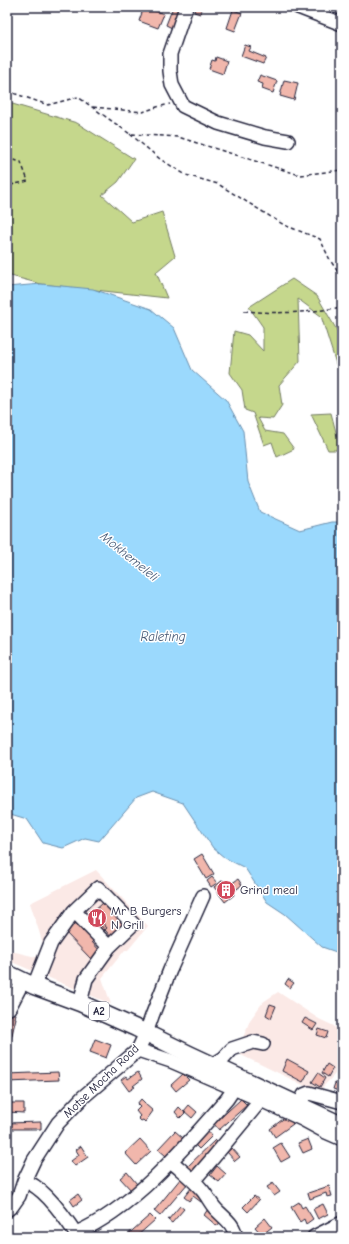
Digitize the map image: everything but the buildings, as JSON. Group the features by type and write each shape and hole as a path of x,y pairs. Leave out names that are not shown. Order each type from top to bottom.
{"main road":[{"name":"A2","path":"7,973 29,984 80,1003 342,1125"}],"street":[{"path":"186,7 170,54 172,85 183,106 218,123 265,137 288,141"},
{"path":"298,7 342,24"},
{"path":"9,1008 29,984 51,943 74,911 98,888 132,924 108,947 86,979 80,1003"},
{"name":"Motse Mocha Road","path":"7,1210 19,1196 34,1160 58,1123 83,1097 138,1050 170,970 203,896"},
{"path":"74,911 108,947"},
{"path":"213,1065 224,1058 232,1049 253,1042 263,1044"},
{"path":"138,1050 171,1061 261,1100 342,1139"},
{"path":"24,1181 31,1182 44,1193 77,1235 133,1196 171,1161 227,1099 232,1088"},
{"path":"300,1105 304,1095 310,1093 342,1102"},
{"path":"194,1180 261,1100"},
{"path":"171,1161 194,1180 205,1193 213,1206 230,1223 234,1230 235,1237"},
{"path":"314,1237 342,1223"}],"path":[{"path":"7,91 48,105 78,97 130,134 160,160 186,175 218,184 284,224 320,239 330,260 342,278"},
{"path":"92,106 143,112 157,106 172,103 182,104"},
{"path":"130,134 178,137 300,175 342,170"},
{"path":"7,158 21,162 28,181 7,186"},
{"path":"244,311 290,313 321,311 342,307"}],"shaded area":[{"path":"96,870 148,926 128,950 125,950 102,978 111,1004 7,960 7,950 36,957 44,947 30,903"},
{"path":"278,992 319,1019 334,1026 342,1038 342,1063 336,1073 321,1089 305,1086 237,1053 250,1020 263,1002"}],"green space":[{"path":"7,99 9,103 77,123 134,159 118,182 102,195 132,222 162,212 175,256 156,272 167,298 41,284 7,275"},
{"path":"292,279 317,296 342,339 342,372 337,367 321,316 298,299 300,361 279,385 282,405 273,419 258,418 265,431 283,434 294,449 277,457 272,442 264,445 253,413 245,410 242,390 230,373 234,331 248,335 263,351 263,327 249,307"},
{"path":"331,413 337,436 342,434 342,450 328,450 311,414"}],"water":[{"name":"Raleting","path":"41,284 93,289 151,309 174,328 192,370 226,400 243,431 248,482 260,512 300,530 332,522 342,522 342,954 322,947 285,914 267,902 245,868 225,858 213,848 183,803 152,792 136,798 99,841 85,838 63,848 43,843 27,819 7,813 7,287"}],"place":[{"name":"Grind meal","path":"226,890"},
{"name":"Mr B Burgers N Grill","path":"97,918"}],"water label":[{"name":"Mokhemeleli","path":"130,556"}]}
